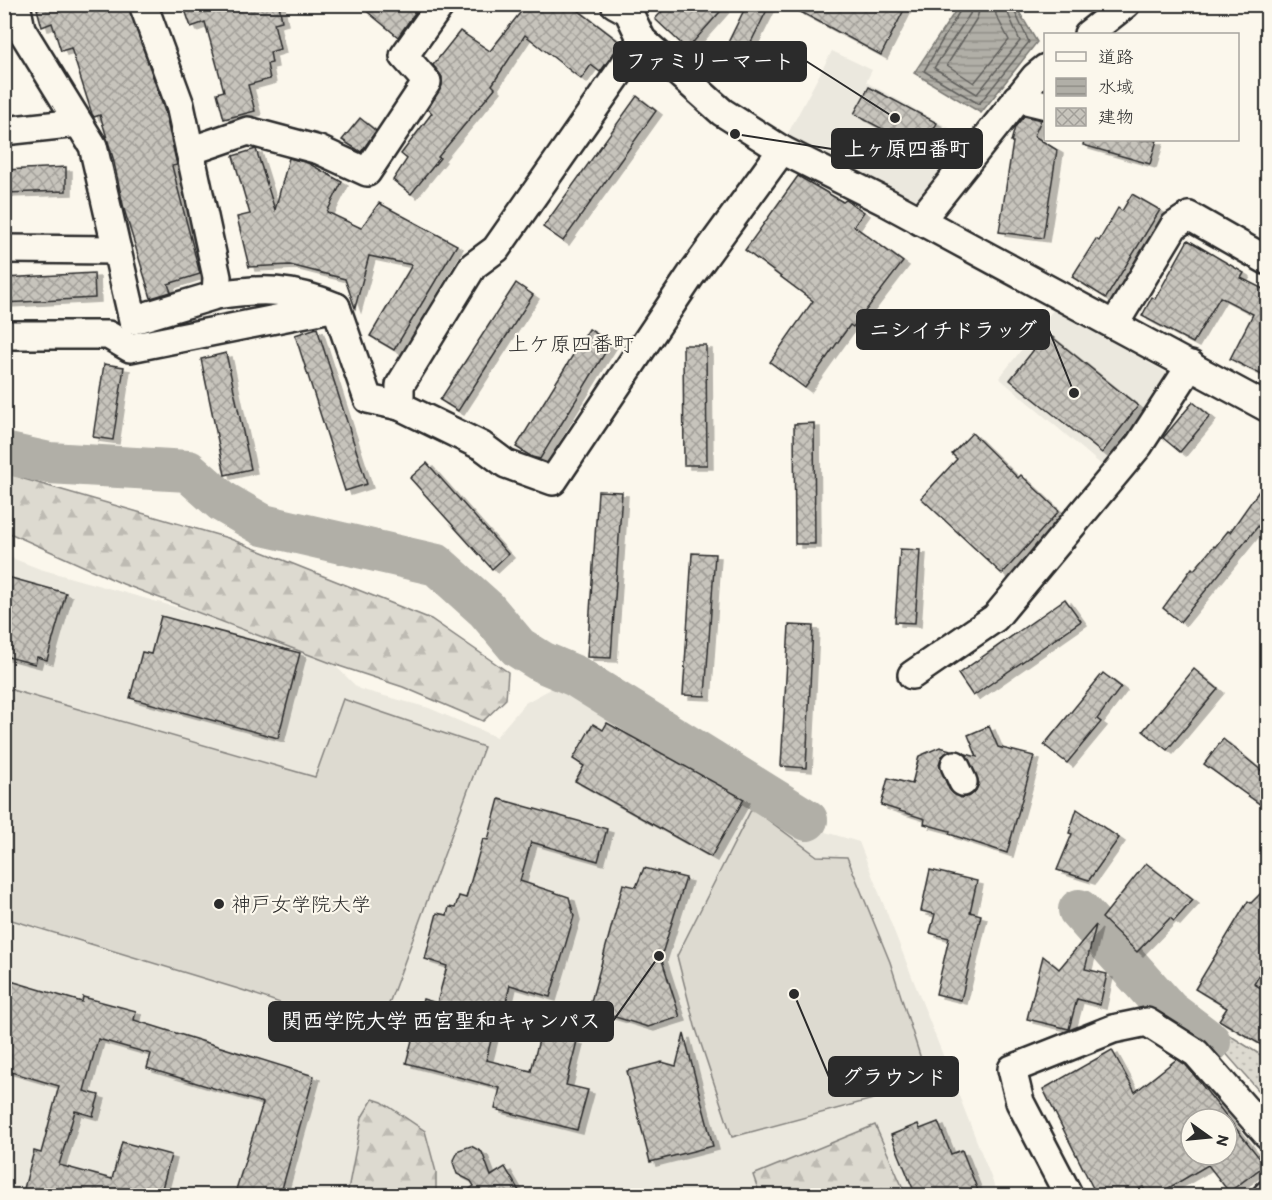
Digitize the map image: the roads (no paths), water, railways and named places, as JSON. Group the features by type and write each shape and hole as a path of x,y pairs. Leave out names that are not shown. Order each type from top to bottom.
{"street":[{"path":"143,4 180,105 217,277 216,295"},
{"path":"190,151 248,131 319,150 367,172 427,82 405,56 441,4"},
{"path":"1089,33 1126,4"},
{"path":"626,7 642,40 722,112 782,150 806,160 1268,408"},
{"path":"14,21 93,146 134,320 216,295 251,290 289,291 336,307"},
{"path":"400,406 400,385 473,266 496,249 642,40"},
{"path":"920,221 1035,77 1044,70"},
{"path":"1017,99 1044,105"},
{"path":"4,131 78,123"},
{"path":"336,307 368,399 400,406 482,446 506,464 553,481 691,275 782,150"},
{"path":"1114,326 1174,226 1189,216 1268,261"},
{"path":"4,249 117,250"},
{"path":"4,335 108,335 130,348 336,307"},
{"path":"912,675 995,618 1139,445 1191,365"},
{"path":"1069,1196 1020,1102 1012,1069 1113,1029 1147,1022 1196,1053 1268,1135"}],"water":[{"path":"960,4 1015,5 1037,42 981,113 914,73"}],"waterway":[{"path":"4,453 49,463 188,471 223,502 263,525 437,565 486,609 518,647 542,662 575,676 807,820"},
{"path":"1079,910 1169,1011 1210,1042"}],"place":[{"name":"ファミリーマート","path":"895,118"},
{"name":"上ヶ原四番町","path":"735,134"},
{"name":"ニシイチドラッグ","path":"1074,393"},
{"name":"神戸女学院大学","path":"219,904"},
{"name":"関西学院大学 西宮聖和キャンパス","path":"659,956"},
{"name":"グラウンド","path":"794,994"}],"district":[{"name":"上ケ原四番町","path":"571,343"}]}
